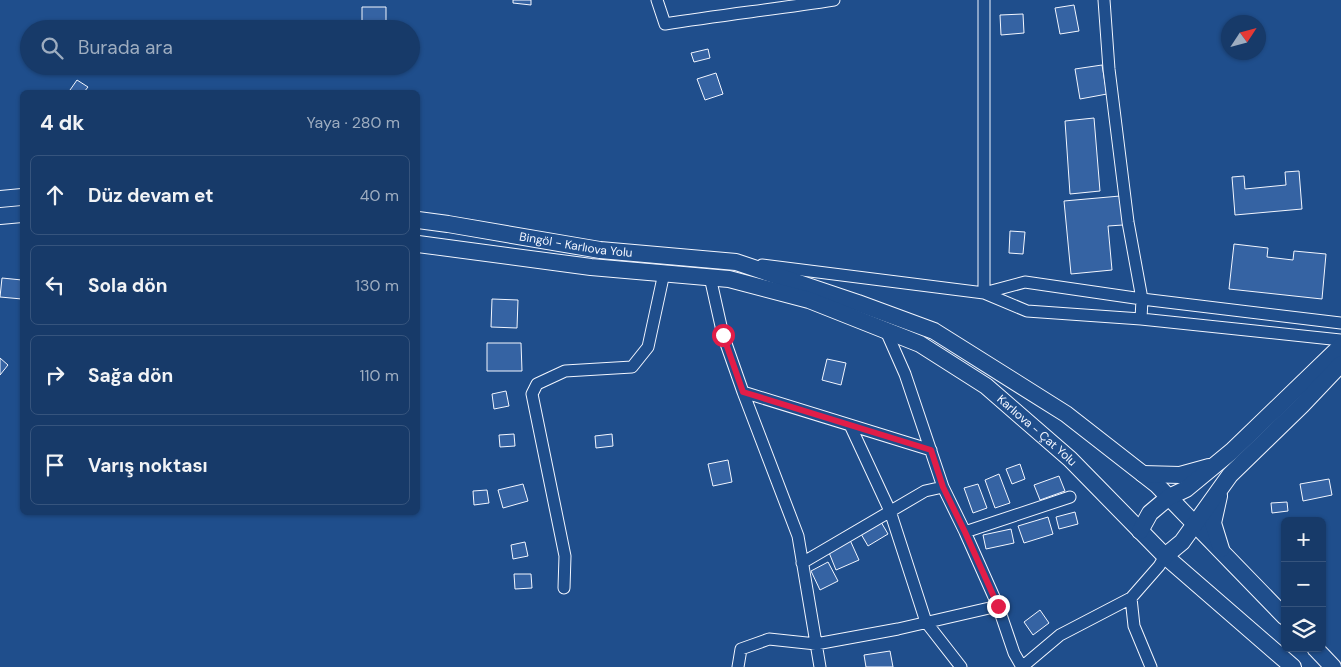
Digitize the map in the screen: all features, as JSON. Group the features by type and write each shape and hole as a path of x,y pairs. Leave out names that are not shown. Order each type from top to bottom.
{"highway":[{"path":"0,199 20,197"},
{"path":"0,216 20,214"},
{"name":"Bingöl - Karlıova Yolu","path":"420,218 600,250 736,262"},
{"name":"Bingöl - Karlıova Yolu","path":"420,244 591,267 729,279"},
{"name":"Karlıova - Çat Yolu","path":"736,262 934,330 1066,414 1157,484 1281,613"},
{"name":"Karlıova - Çat Yolu","path":"729,279 809,300 920,344 986,386 1070,459 1165,556 1293,667"},
{"path":"1140,530 1150,513 1169,497 1186,490 1216,465 1341,346"},
{"path":"1165,556 1182,542 1230,475 1341,364"},
{"path":"1143,474 1180,476 1216,465"},
{"path":"1221,488 1213,523 1222,552"},
{"path":"1319,652 1333,667"}],"street":[{"path":"657,0 665,24 834,0"},
{"path":"984,0 984,293"},
{"path":"1104,0 1108,69 1128,222 1142,299 1141,319"},
{"path":"736,262 984,293 1027,311 1141,319 1341,340"},
{"path":"564,588 566,556 532,394 536,384 565,371 632,367 648,347 664,273"},
{"path":"710,277 723,335 798,536 820,667"},
{"path":"984,293 1025,282 1142,299 1341,323"},
{"path":"886,330 905,374 943,487 998,606 1014,653 1022,667 1060,635 1131,598 1159,566 1165,556"},
{"path":"743,392 931,450"},
{"path":"850,425 890,511 926,622 961,667"},
{"path":"802,563 925,490 943,487"},
{"path":"965,532 1070,497"},
{"path":"1131,598 1134,626 1151,667"},
{"path":"738,667 741,649 769,639 816,644 998,606"}],"building":[{"path":"513,0 531,0 531,5 513,3"},
{"path":"1074,5 1079,31 1060,34 1055,8"},
{"path":"362,7 386,7 386,20 362,20"},
{"path":"1023,14 1024,33 1001,35 1000,15"},
{"path":"708,49 710,58 694,62 691,53"},
{"path":"1102,65 1107,94 1080,99 1075,69"},
{"path":"716,73 723,94 705,100 697,79"},
{"path":"77,80 88,87 86,90 70,90"},
{"path":"1094,118 1100,191 1070,194 1065,121"},
{"path":"1299,171 1302,209 1235,215 1232,177 1244,176 1245,189 1286,185 1285,172"},
{"path":"1120,196 1123,225 1108,226 1112,270 1071,274 1064,201"},
{"path":"1010,231 1025,232 1023,254 1009,253"},
{"path":"1234,244 1268,248 1267,257 1293,260 1294,251 1326,254 1322,299 1229,289"},
{"path":"2,278 20,280 20,299 0,297"},
{"path":"492,299 518,300 517,328 491,327"},
{"path":"487,343 521,343 522,371 487,371"},
{"path":"0,358 8,365 0,375"},
{"path":"827,359 846,363 841,385 822,380"},
{"path":"506,391 509,406 494,409 492,394"},
{"path":"514,434 515,446 500,447 499,435"},
{"path":"612,434 613,446 596,448 595,436"},
{"path":"728,460 732,482 713,486 708,464"},
{"path":"1020,464 1025,479 1012,484 1006,469"},
{"path":"999,474 1010,503 995,508 985,480"},
{"path":"1059,476 1065,491 1040,500 1034,485"},
{"path":"1329,479 1332,495 1303,501 1300,484"},
{"path":"523,484 528,501 503,508 498,490"},
{"path":"978,484 987,508 973,513 964,488"},
{"path":"487,490 489,503 474,505 473,491"},
{"path":"1287,502 1288,511 1272,513 1271,503"},
{"path":"1075,512 1078,524 1059,529 1056,517"},
{"path":"1048,517 1053,534 1024,543 1018,526"},
{"path":"881,522 888,534 868,546 861,534"},
{"path":"1011,529 1014,543 986,549 983,535"},
{"path":"850,540 859,560 836,570 828,550"},
{"path":"525,542 528,556 513,559 511,545"},
{"path":"828,562 838,581 820,590 811,571"},
{"path":"514,574 531,574 532,588 515,589"},
{"path":"1040,610 1049,623 1033,635 1024,622"},
{"path":"890,651 893,667 866,667 864,655"}],"route":[{"path":"723,335 743,392 931,450 943,487 998,606"}]}
